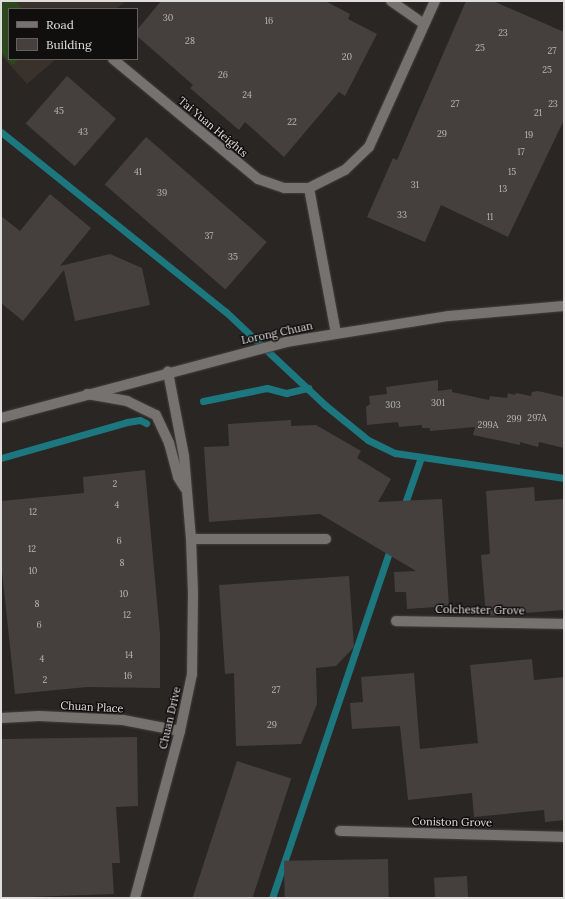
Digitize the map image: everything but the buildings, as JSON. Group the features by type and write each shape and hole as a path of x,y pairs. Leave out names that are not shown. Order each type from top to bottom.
{"street":[{"path":"391,1 424,24"},
{"name":"Tai Yuan Heights","path":"114,60 258,179 284,188 309,188 345,170 370,147 435,1"},
{"path":"309,188 336,333"},
{"name":"Lorong Chuan","path":"1,418 168,372 286,342 449,316 564,306"},
{"name":"Chuan Drive","path":"135,898 180,730 192,674 193,593 191,539 184,456 168,372"},
{"path":"87,394 127,402 156,415 168,443 178,478 186,489"},
{"path":"191,539 326,539"},
{"name":"Colchester Grove","path":"396,621 564,624"},
{"name":"Chuan Place","path":"1,718 39,716 123,720 180,730"},
{"name":"Coniston Grove","path":"340,831 564,837"}],"shaded area":[{"path":"1,1 126,1 117,8 8,8 8,60 55,60 27,84 1,55"}],"green space":[{"path":"1,1 15,1 21,8 8,8 8,60 19,60 12,65 1,52"}],"waterway":[{"path":"1,132 226,312 325,405 368,440 395,453 564,478"},
{"path":"203,401 267,388 286,393 308,388"},
{"path":"1,458 127,422 140,420 146,423"},
{"path":"403,509 421,457"},
{"path":"272,898 391,546"}]}
